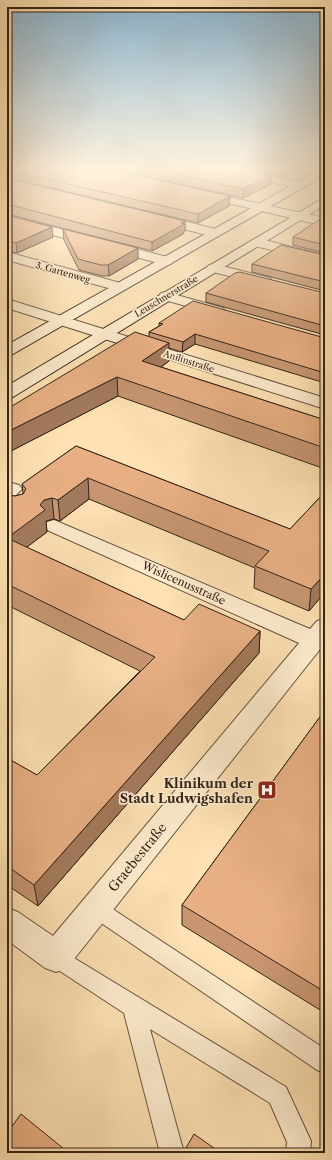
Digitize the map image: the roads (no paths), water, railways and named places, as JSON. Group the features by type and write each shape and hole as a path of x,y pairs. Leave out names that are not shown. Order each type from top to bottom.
{"street":[{"path":"19,222 166,261"},
{"path":"171,222 215,233"},
{"path":"7,351 235,222"},
{"name":"Leuschnerstraße","path":"7,393 288,222"},
{"path":"256,242 325,259"},
{"name":"3. Gartenweg","path":"7,256 119,287"},
{"path":"214,268 280,285"},
{"path":"166,296 233,316"},
{"name":"Anilinstraße","path":"7,303 325,404"},
{"name":"Wislicenusstraße","path":"54,526 320,633"},
{"name":"Graebestraße","path":"56,957 320,633"},
{"path":"7,922 56,957"}],"lane":[{"path":"95,908 325,1062"},
{"path":"56,957 133,1007 278,1095 299,1141 298,1153"},
{"path":"133,1007 172,1153"}],"place":[{"name":"Klinikum der Stadt Ludwigshafen","path":"267,790"}]}
